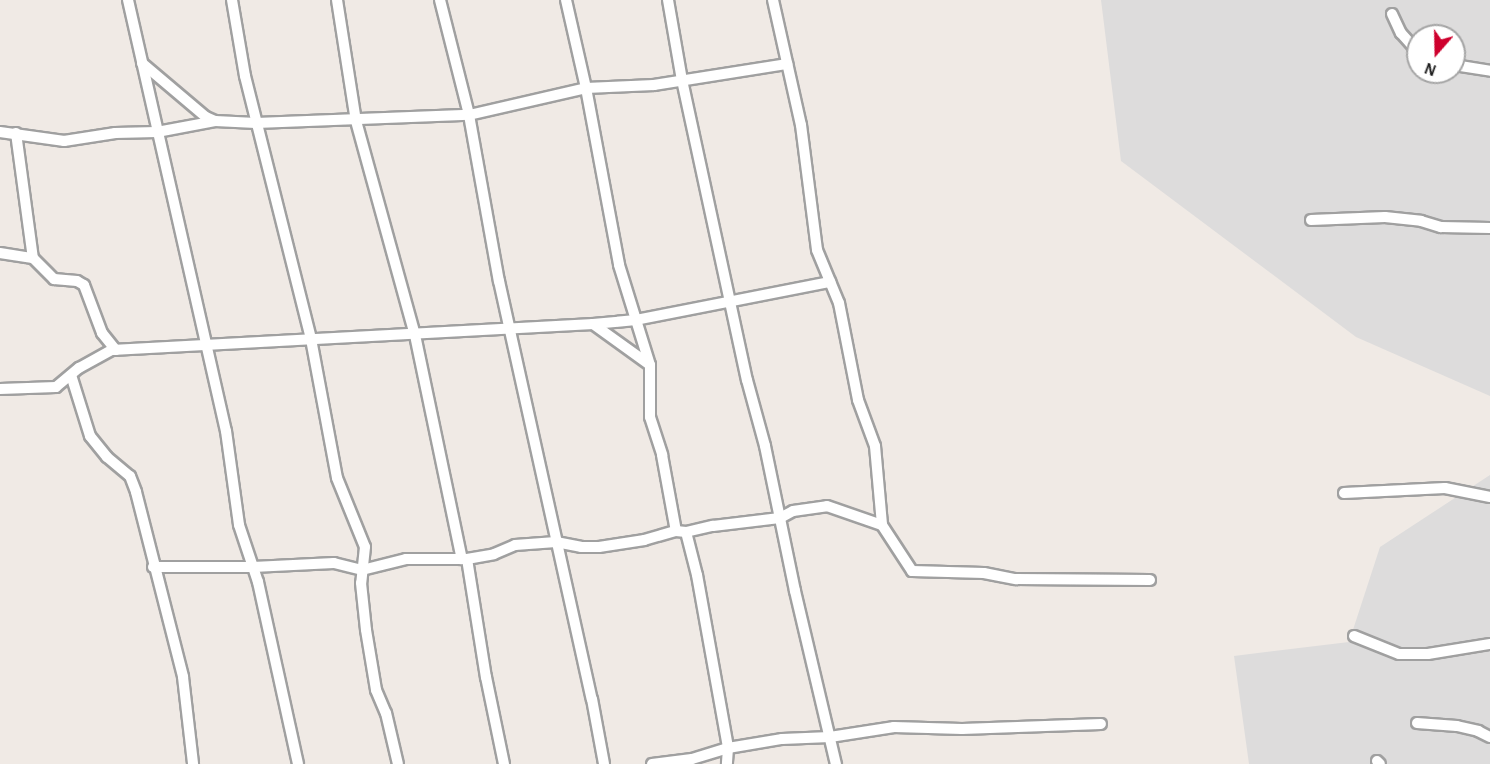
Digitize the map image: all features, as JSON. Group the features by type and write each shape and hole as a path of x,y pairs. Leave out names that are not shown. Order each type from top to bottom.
{"street":[{"path":"128,0 226,431 239,525 253,567 285,694 298,764"},
{"path":"232,0 245,76 311,339 336,478 365,547 362,570 366,630 376,690 386,713 398,764"},
{"path":"338,0 356,121 415,335 464,559 504,764"},
{"path":"440,0 469,115 509,329 592,699 604,764"},
{"path":"566,0 586,88 620,265 650,365 650,417 681,532 697,575 728,748 727,764"},
{"path":"668,0 682,80 836,764"},
{"path":"773,0 801,125 817,250 839,303 858,400 876,446 882,525 912,571 984,573 1016,579 1150,580"},
{"path":"1392,14 1406,39"},
{"path":"142,63 198,112 215,121"},
{"path":"0,132 64,141 115,133 157,132 215,121 256,123 356,121 469,115 586,88 654,85 787,64"},
{"path":"1466,67 1490,71"},
{"path":"16,133 33,258"},
{"path":"1311,220 1385,217 1422,221 1441,227 1490,228"},
{"path":"0,253 33,258 54,279 77,281 84,285 102,333 116,350"},
{"path":"0,389 56,387 91,361 116,350 415,335 636,320 830,282"},
{"path":"593,324 650,365"},
{"path":"71,375 90,436 107,457 130,476 183,677 193,764"},
{"path":"1344,493 1444,488 1490,497"},
{"path":"153,567 253,567 334,563 362,570 406,559 464,559 494,554 515,545 556,542 581,547 599,547 712,526 780,518 793,511 827,506 882,525"},
{"path":"1354,636 1399,654 1428,654 1490,644"},
{"path":"1417,723 1457,726 1490,737"},
{"path":"652,764 692,759 728,748 782,739 830,737 894,727 1022,728 1101,724"}],"shaded area":[{"path":"1101,0 1490,0 1490,396 1356,337 1121,161"},
{"path":"1490,475 1490,764 1249,764 1234,656 1349,642 1380,547"}]}
